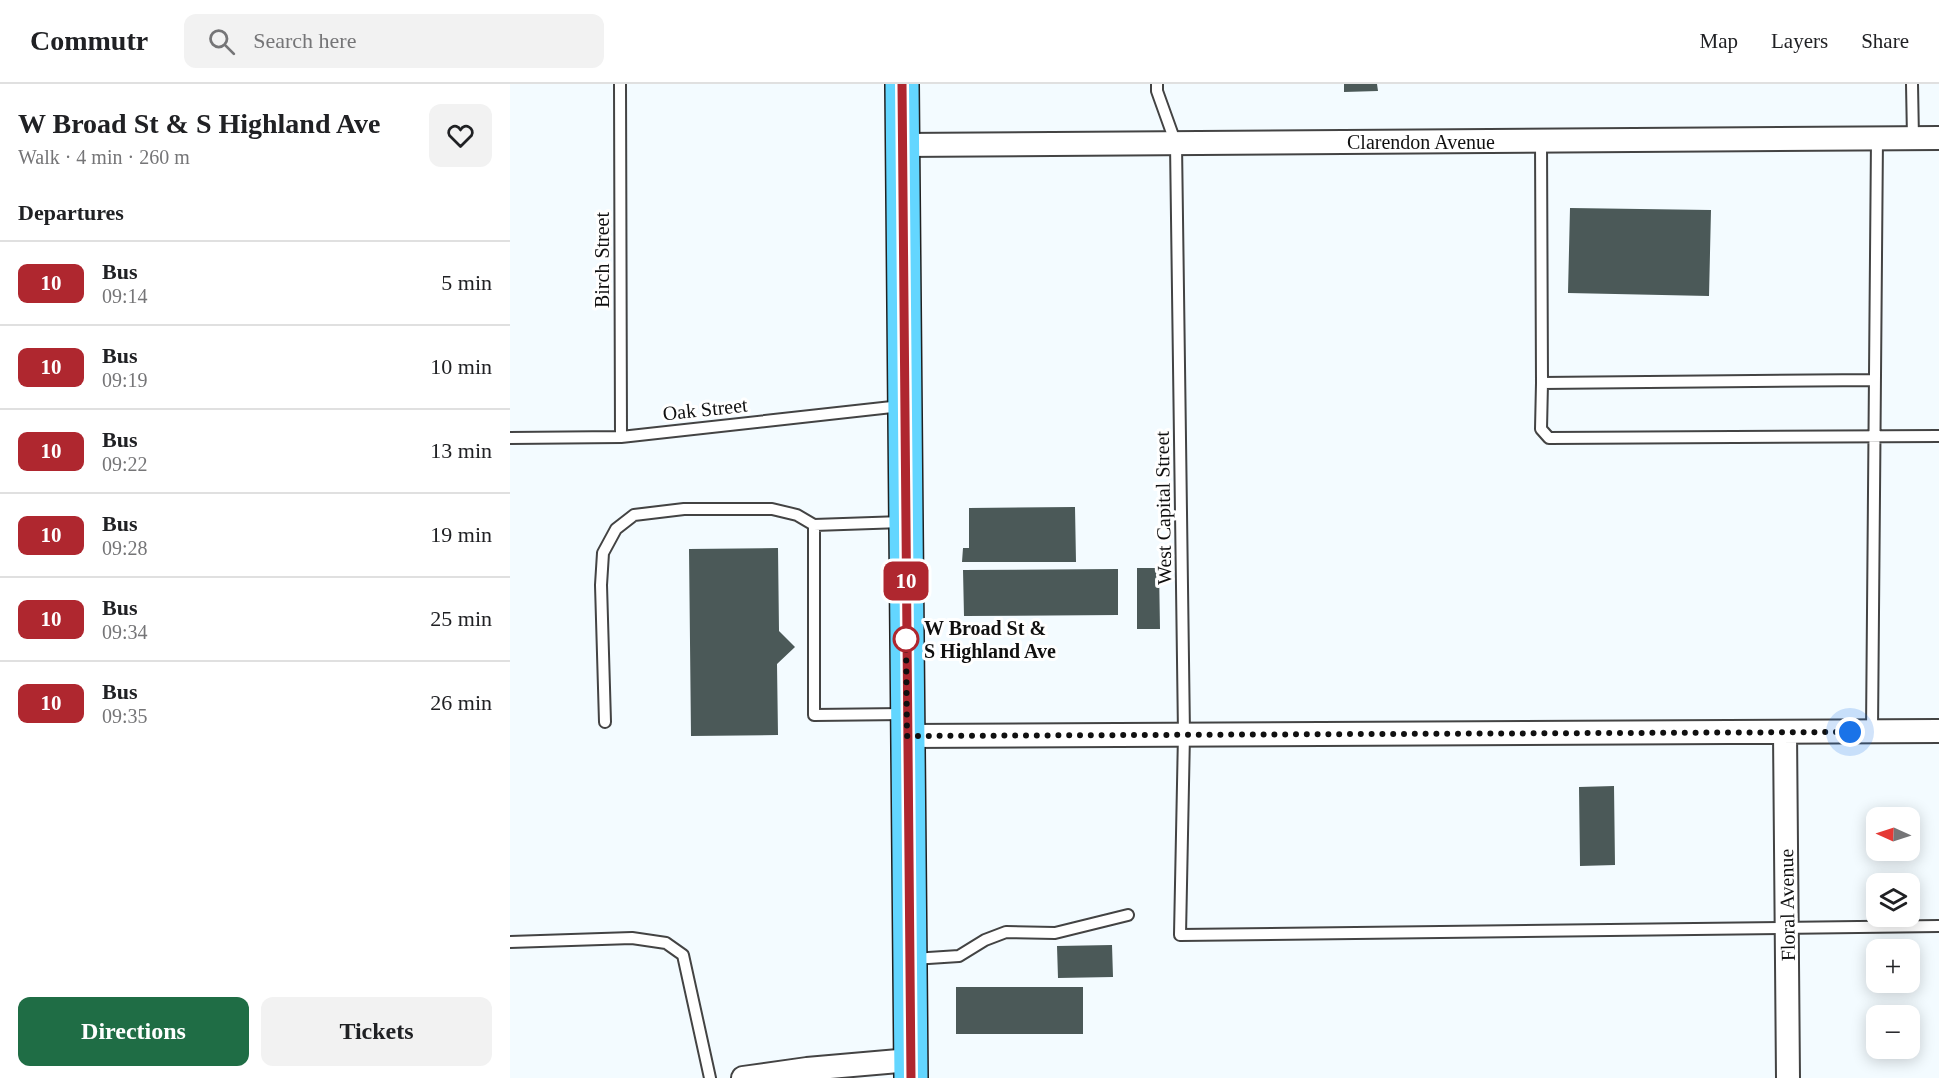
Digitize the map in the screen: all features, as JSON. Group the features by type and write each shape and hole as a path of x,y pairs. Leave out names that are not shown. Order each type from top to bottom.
{"main road":[{"path":"902,84 910,1069"}],"street":[{"name":"Clarendon Avenue","path":"902,145 1939,138"},
{"path":"907,725 1184,734 1939,731"},
{"name":"Floral Avenue","path":"1785,732 1788,1078"},
{"path":"743,1078 807,1069 910,1069"}],"lane":[{"name":"Birch Street","path":"620,84 621,437"},
{"name":"West Capital Street","path":"1157,84 1157,91 1176,144 1184,734 1180,935 1787,926"},
{"path":"1912,84 1913,138"},
{"path":"1872,731 1877,138"},
{"path":"1541,141 1541,429 1549,438 1939,436"},
{"path":"1542,383 1875,380"},
{"name":"Oak Street","path":"510,438 621,437 904,406"},
{"path":"604,722 603,553 616,529 634,515 684,509 772,509 797,515 814,525 905,522"},
{"path":"814,525 813,715 907,725"},
{"path":"909,959 959,956 985,940 1006,932 1055,933 1128,915"},
{"path":"1787,926 1939,926"},
{"path":"510,942 632,938 666,943 683,955 710,1078"}],"building":[{"path":"1344,84 1377,84 1378,91 1344,92"},
{"path":"1570,208 1711,210 1709,296 1568,293"},
{"path":"1075,507 1076,562 962,562 963,548 969,548 969,508"},
{"path":"778,548 779,631 795,647 777,664 778,735 691,736 689,549"},
{"path":"1137,568 1159,568 1160,629 1137,629"},
{"path":"1118,569 1118,615 964,616 963,570"},
{"path":"1614,786 1615,865 1580,866 1579,787"},
{"path":"1112,945 1113,977 1058,978 1057,946"},
{"path":"956,987 1083,987 1083,1034 956,1034"}],"bus line":[{"name":"10","path":"902,84 911,1078"}],"place":[{"name":"W Broad St & S Highland Ave","path":"906,639"}],"route":[{"path":"906,639 907,736 1850,732"}]}
